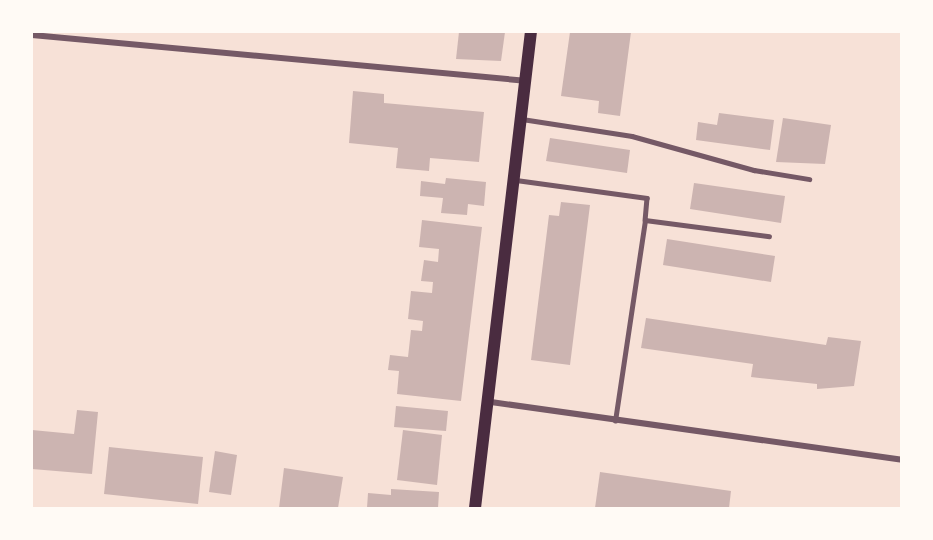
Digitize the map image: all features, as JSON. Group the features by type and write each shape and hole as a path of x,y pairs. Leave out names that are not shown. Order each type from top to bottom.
{"main road":[{"path":"474,508 491,402 531,32"}],"street":[{"path":"32,35 525,81"},
{"path":"491,402 902,460"}],"lane":[{"path":"522,119 632,136 754,170 809,179"},
{"path":"516,180 647,198 615,421"},
{"path":"645,220 769,236"}],"building":[{"path":"459,32 505,32 501,61 456,59"},
{"path":"570,32 631,32 620,116 598,113 599,101 561,96"},
{"path":"353,91 384,94 384,103 484,112 479,162 430,158 429,171 396,168 398,148 349,143"},
{"path":"719,113 774,120 770,150 696,140 698,122 717,125"},
{"path":"783,118 831,125 825,164 776,162"},
{"path":"550,138 630,150 627,173 546,161"},
{"path":"446,178 486,182 484,206 468,204 467,215 441,213 443,198 420,196 421,181 445,184"},
{"path":"694,183 785,196 781,223 690,209"},
{"path":"561,202 590,205 570,365 531,360 549,215 559,216"},
{"path":"422,220 482,227 461,401 397,394 399,371 388,370 390,355 408,357 411,330 422,331 423,321 408,319 411,291 432,293 433,282 421,281 424,260 438,262 439,249 419,247"},
{"path":"667,239 775,256 771,282 663,265"},
{"path":"646,318 826,345 828,337 861,341 854,386 817,389 817,384 751,377 753,364 641,348"},
{"path":"396,406 448,411 446,431 394,427"},
{"path":"77,410 98,412 92,474 32,469 32,430 74,434"},
{"path":"403,430 442,435 437,485 397,480"},
{"path":"109,447 203,457 198,504 104,494"},
{"path":"215,451 237,455 231,495 209,492"},
{"path":"284,468 343,477 338,508 279,508"},
{"path":"600,472 731,491 729,508 595,508"},
{"path":"391,489 439,492 438,508 367,508 368,493 391,495"}]}
